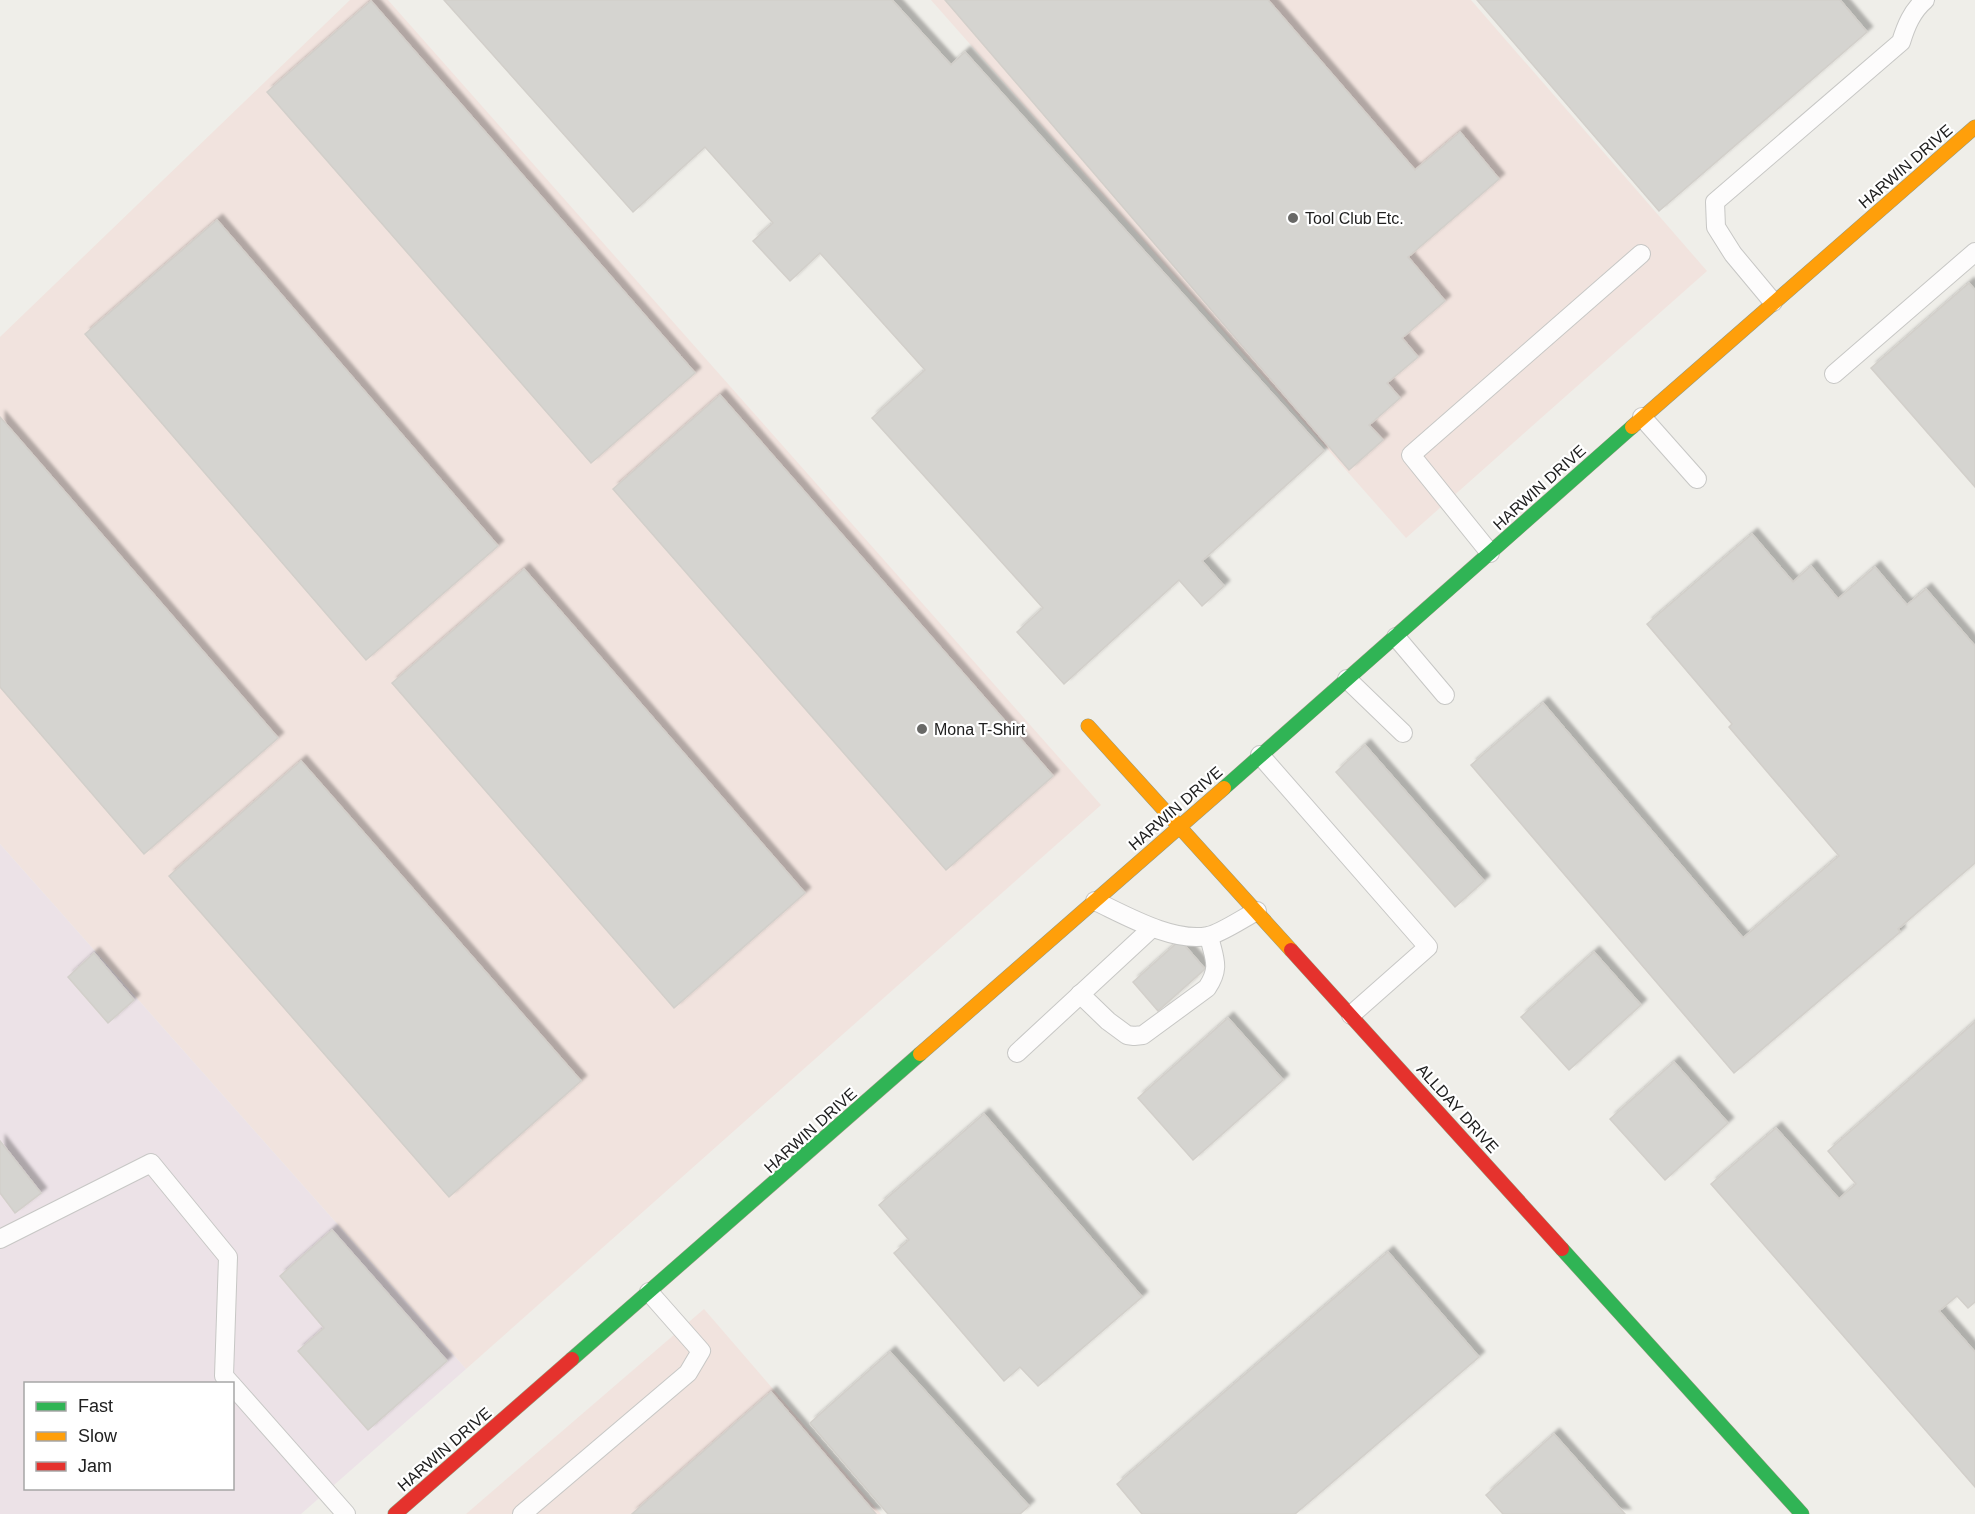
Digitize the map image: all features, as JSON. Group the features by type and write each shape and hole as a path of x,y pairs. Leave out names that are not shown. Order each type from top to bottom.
{"main road":[{"name":"HARWIN DRIVE","path":"395,1514 1975,127"},
{"name":"ALLDAY DRIVE","path":"1088,726 1802,1514"}],"lane":[{"path":"1773,302 1733,254 1716,227 1715,202 1901,42 1908,23 1919,5 1925,0"},
{"path":"1834,374 1975,252"},
{"path":"1490,553 1411,455 1641,254"},
{"path":"1642,417 1697,479"},
{"path":"1396,637 1445,695"},
{"path":"1347,679 1403,733"},
{"path":"1260,755 1428,947 1351,1015"},
{"path":"1095,901 1152,928 1192,937 1209,936 1257,911"},
{"path":"1017,1053 1152,928"},
{"path":"1080,994 1108,1021 1127,1035 1143,1035 1207,987 1214,977 1217,969 1209,936"},
{"path":"0,1239 151,1162 228,1257 224,1376 230,1382"},
{"path":"522,1514 688,1373 701,1351 649,1292"},
{"path":"234,1386 346,1514"}],"shaded area":[{"path":"350,0 388,0 1101,805 466,1369 0,844 0,337"},
{"path":"931,0 1471,0 1707,271 1406,538"},
{"path":"0,844 466,1369 301,1514 0,1514"},
{"path":"704,1309 881,1514 466,1514"}],"building":[{"path":"444,0 892,0 951,65 965,52 1324,451 1202,561 1224,586 1202,606 1179,580 1064,684 1017,632 1043,608 872,418 925,370 820,253 790,281 753,241 773,223 705,147 633,212"},
{"name":"Tool Club Etc.","path":"945,0 1268,0 1415,170 1460,132 1499,179 1408,257 1445,301 1402,338 1418,357 1387,383 1400,398 1369,425 1383,440 1349,470"},
{"path":"1477,0 1840,0 1867,32 1659,211"},
{"path":"371,1 695,373 591,463 267,92"},
{"path":"217,220 498,546 366,660 85,334"},
{"path":"1969,283 1975,290 1975,487 1871,368"},
{"path":"720,395 1053,776 946,870 613,489"},
{"path":"0,417 278,738 144,854 0,687"},
{"path":"1752,534 1793,582 1811,566 1838,599 1875,567 1907,605 1926,589 1975,646 1975,863 1898,929 1900,932 1734,1073 1471,765 1543,703 1743,938 1839,856 1729,727 1732,724 1647,624"},
{"path":"524,569 805,893 674,1008 392,683"},
{"path":"1365,745 1484,881 1455,907 1336,772"},
{"path":"301,761 581,1081 449,1197 169,876"},
{"path":"1180,940 1205,969 1158,1011 1133,982"},
{"path":"1594,952 1641,1005 1569,1070 1521,1017"},
{"path":"94,953 134,1000 108,1023 68,977"},
{"path":"1228,1018 1283,1080 1193,1160 1138,1098"},
{"path":"1975,1022 1975,1302 1968,1308 1957,1296 1939,1311 1975,1352 1975,1487 1711,1184 1776,1128 1839,1199 1856,1184 1828,1151"},
{"path":"1674,1062 1728,1123 1665,1180 1610,1119"},
{"path":"984,1114 1142,1297 1038,1386 1020,1367 1004,1381 894,1253 909,1240 879,1205"},
{"path":"0,1141 41,1193 15,1213 0,1193"},
{"path":"332,1230 447,1361 368,1430 298,1351 324,1328 280,1276"},
{"path":"1388,1252 1479,1357 1295,1514 1142,1514 1117,1484"},
{"path":"890,1352 1029,1506 1020,1514 888,1514 810,1423"},
{"path":"771,1392 876,1514 632,1514"},
{"path":"1554,1434 1625,1514 1503,1514 1486,1495"}],"traffic: fast":[{"path":"1224,788 1632,427"},
{"path":"572,1359 920,1054"},
{"path":"1562,1249 1802,1514"}],"traffic: slow":[{"path":"1632,427 1975,127"},
{"path":"1088,726 1291,950"},
{"path":"920,1054 1224,788"}],"traffic: jam":[{"path":"1291,950 1562,1249"},
{"path":"395,1514 572,1359"}],"place":[{"name":"Tool Club Etc.","path":"1293,218"},
{"name":"Mona T-Shirt","path":"922,729"}]}
